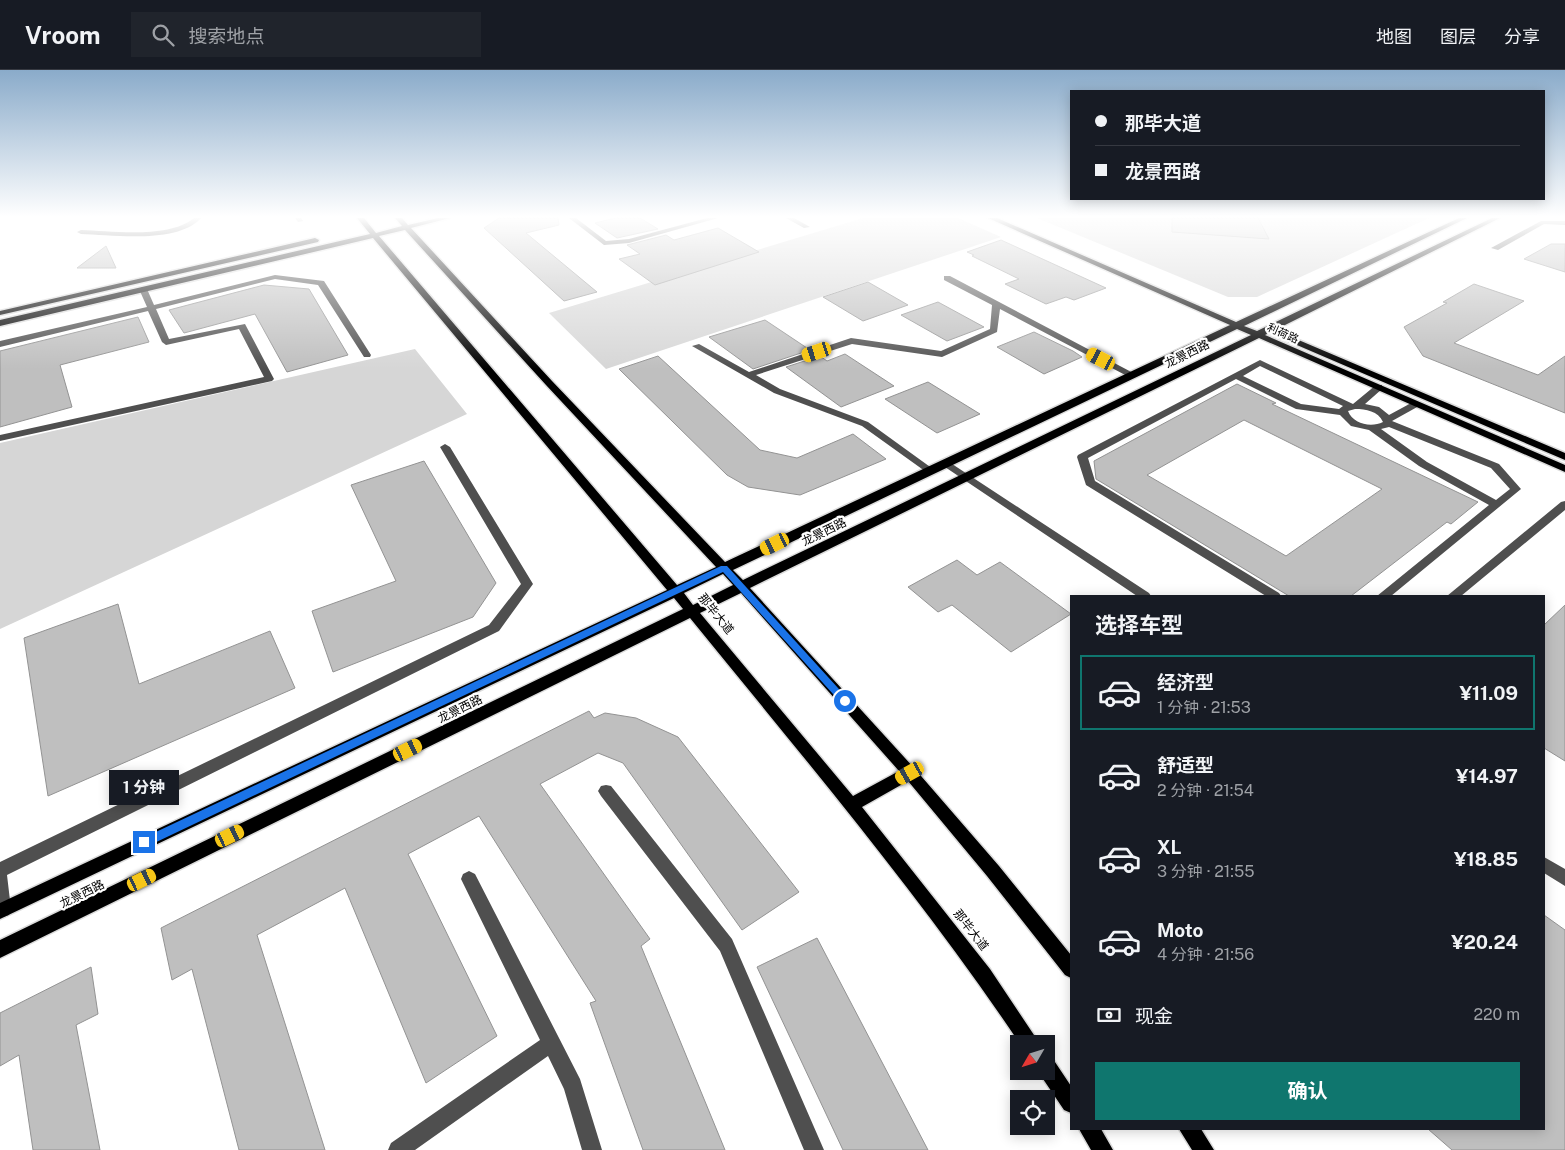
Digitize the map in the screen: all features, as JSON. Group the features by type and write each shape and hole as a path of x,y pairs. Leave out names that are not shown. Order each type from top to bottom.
{"main road":[{"path":"0,313 193,268"},
{"path":"0,323 143,289 217,268"},
{"name":"那毕大道","path":"400,268 675,591 851,805 984,975 1025,1035"},
{"path":"447,268 550,383 742,587 910,773 993,871 1070,968"},
{"name":"利荷路","path":"1111,268 1565,457"},
{"name":"利荷路","path":"1120,268 1242,323"},
{"name":"龙景西路","path":"1,910 1357,268"},
{"name":"龙景西路","path":"0,949 1394,268"},
{"name":"利荷路","path":"1263,332 1416,404 1565,469"},
{"path":"851,805 910,773"},
{"path":"1055,1079 1070,1102"},
{"path":"1090,1130 1103,1150"},
{"path":"1190,1130 1204,1150"}],"street":[{"path":"0,344 275,277 321,283 367,355"},
{"path":"947,278 1132,375"},
{"path":"0,438 269,379 242,326 166,342 143,289"},
{"path":"748,374 851,341 942,354 994,330 996,304"},
{"path":"696,346 777,390 864,424 929,471"},
{"path":"1273,595 1090,483 1082,457 1260,363 1350,408"},
{"path":"1236,376 1299,407 1350,408 1380,412 1388,422 1495,466 1516,489 1384,595"},
{"path":"1379,387 1350,408 1349,420 1356,424 1379,428 1416,404"},
{"path":"1372,428 1423,464 1497,504"},
{"path":"0,870 494,628 527,584 445,447"},
{"path":"946,463 1144,595"},
{"path":"1454,595 1565,504"},
{"path":"606,791 726,945 814,1150"},
{"path":"1545,865 1565,878"},
{"path":"0,878 1,910"},
{"path":"469,879 573,1086 592,1150"},
{"path":"398,1150 551,1043"}],"shaded area":[{"path":"696,268 907,268 606,369 549,313"},
{"path":"1159,268 1319,268 1257,297 1228,297"},
{"path":"415,349 467,414 0,629 0,443"}],"building":[{"path":"528,268 569,268 597,292 564,301"},
{"path":"632,268 707,268 655,285"},
{"path":"997,268 1063,268 1106,288 1074,300 1066,297 1046,304 1005,284 1019,279"},
{"path":"1554,268 1565,268 1565,272"},
{"path":"868,282 908,305 863,321 823,297"},
{"path":"1474,284 1524,301 1454,343 1538,375 1565,356 1565,413 1423,356 1404,327 1447,303 1443,302"},
{"path":"264,285 309,289 348,355 287,372 255,314 184,333 169,310"},
{"path":"938,302 984,327 947,341 901,315"},
{"path":"138,317 149,342 60,365 72,407 0,427 0,351"},
{"path":"765,320 810,350 753,369 709,337"},
{"path":"1034,332 1082,357 1044,374 997,347"},
{"path":"845,354 894,386 841,407 786,367 820,356 827,361"},
{"path":"658,356 760,450 797,458 853,434 886,459 800,495 748,487 727,475 619,369"},
{"path":"928,382 980,414 937,433 885,399"},
{"path":"1237,384 1276,403 1272,404 1478,502 1451,524 1447,522 1352,595 1287,595 1096,479 1094,461","holes":["1244,420 1382,489 1286,556 1147,475"]},
{"path":"424,461 496,583 473,617 333,672 312,611 396,581 351,485"},
{"path":"957,560 977,575 1000,562 1070,615 1011,652 952,605 938,612 908,587"},
{"path":"118,604 139,684 270,631 295,688 48,796 24,638"},
{"path":"1565,605 1565,761 1545,749 1545,624"},
{"path":"589,711 594,718 605,713 636,718 678,737 799,892 742,930 623,763 598,753 540,784 650,939 641,946 725,1150 643,1150 590,1003 596,1001 479,816 408,854 497,1036 426,1083 345,888 257,935 325,1150 239,1150 192,969 172,980 161,928"},
{"path":"1545,916 1565,930 1565,1150 1452,1150 1429,1130 1545,1130"},
{"path":"817,938 928,1150 843,1150 757,967"},
{"path":"91,967 98,1014 76,1025 100,1150 33,1150 19,1055 0,1066 0,1013"}],"route":[{"path":"144,842 724,568 845,701"}]}
